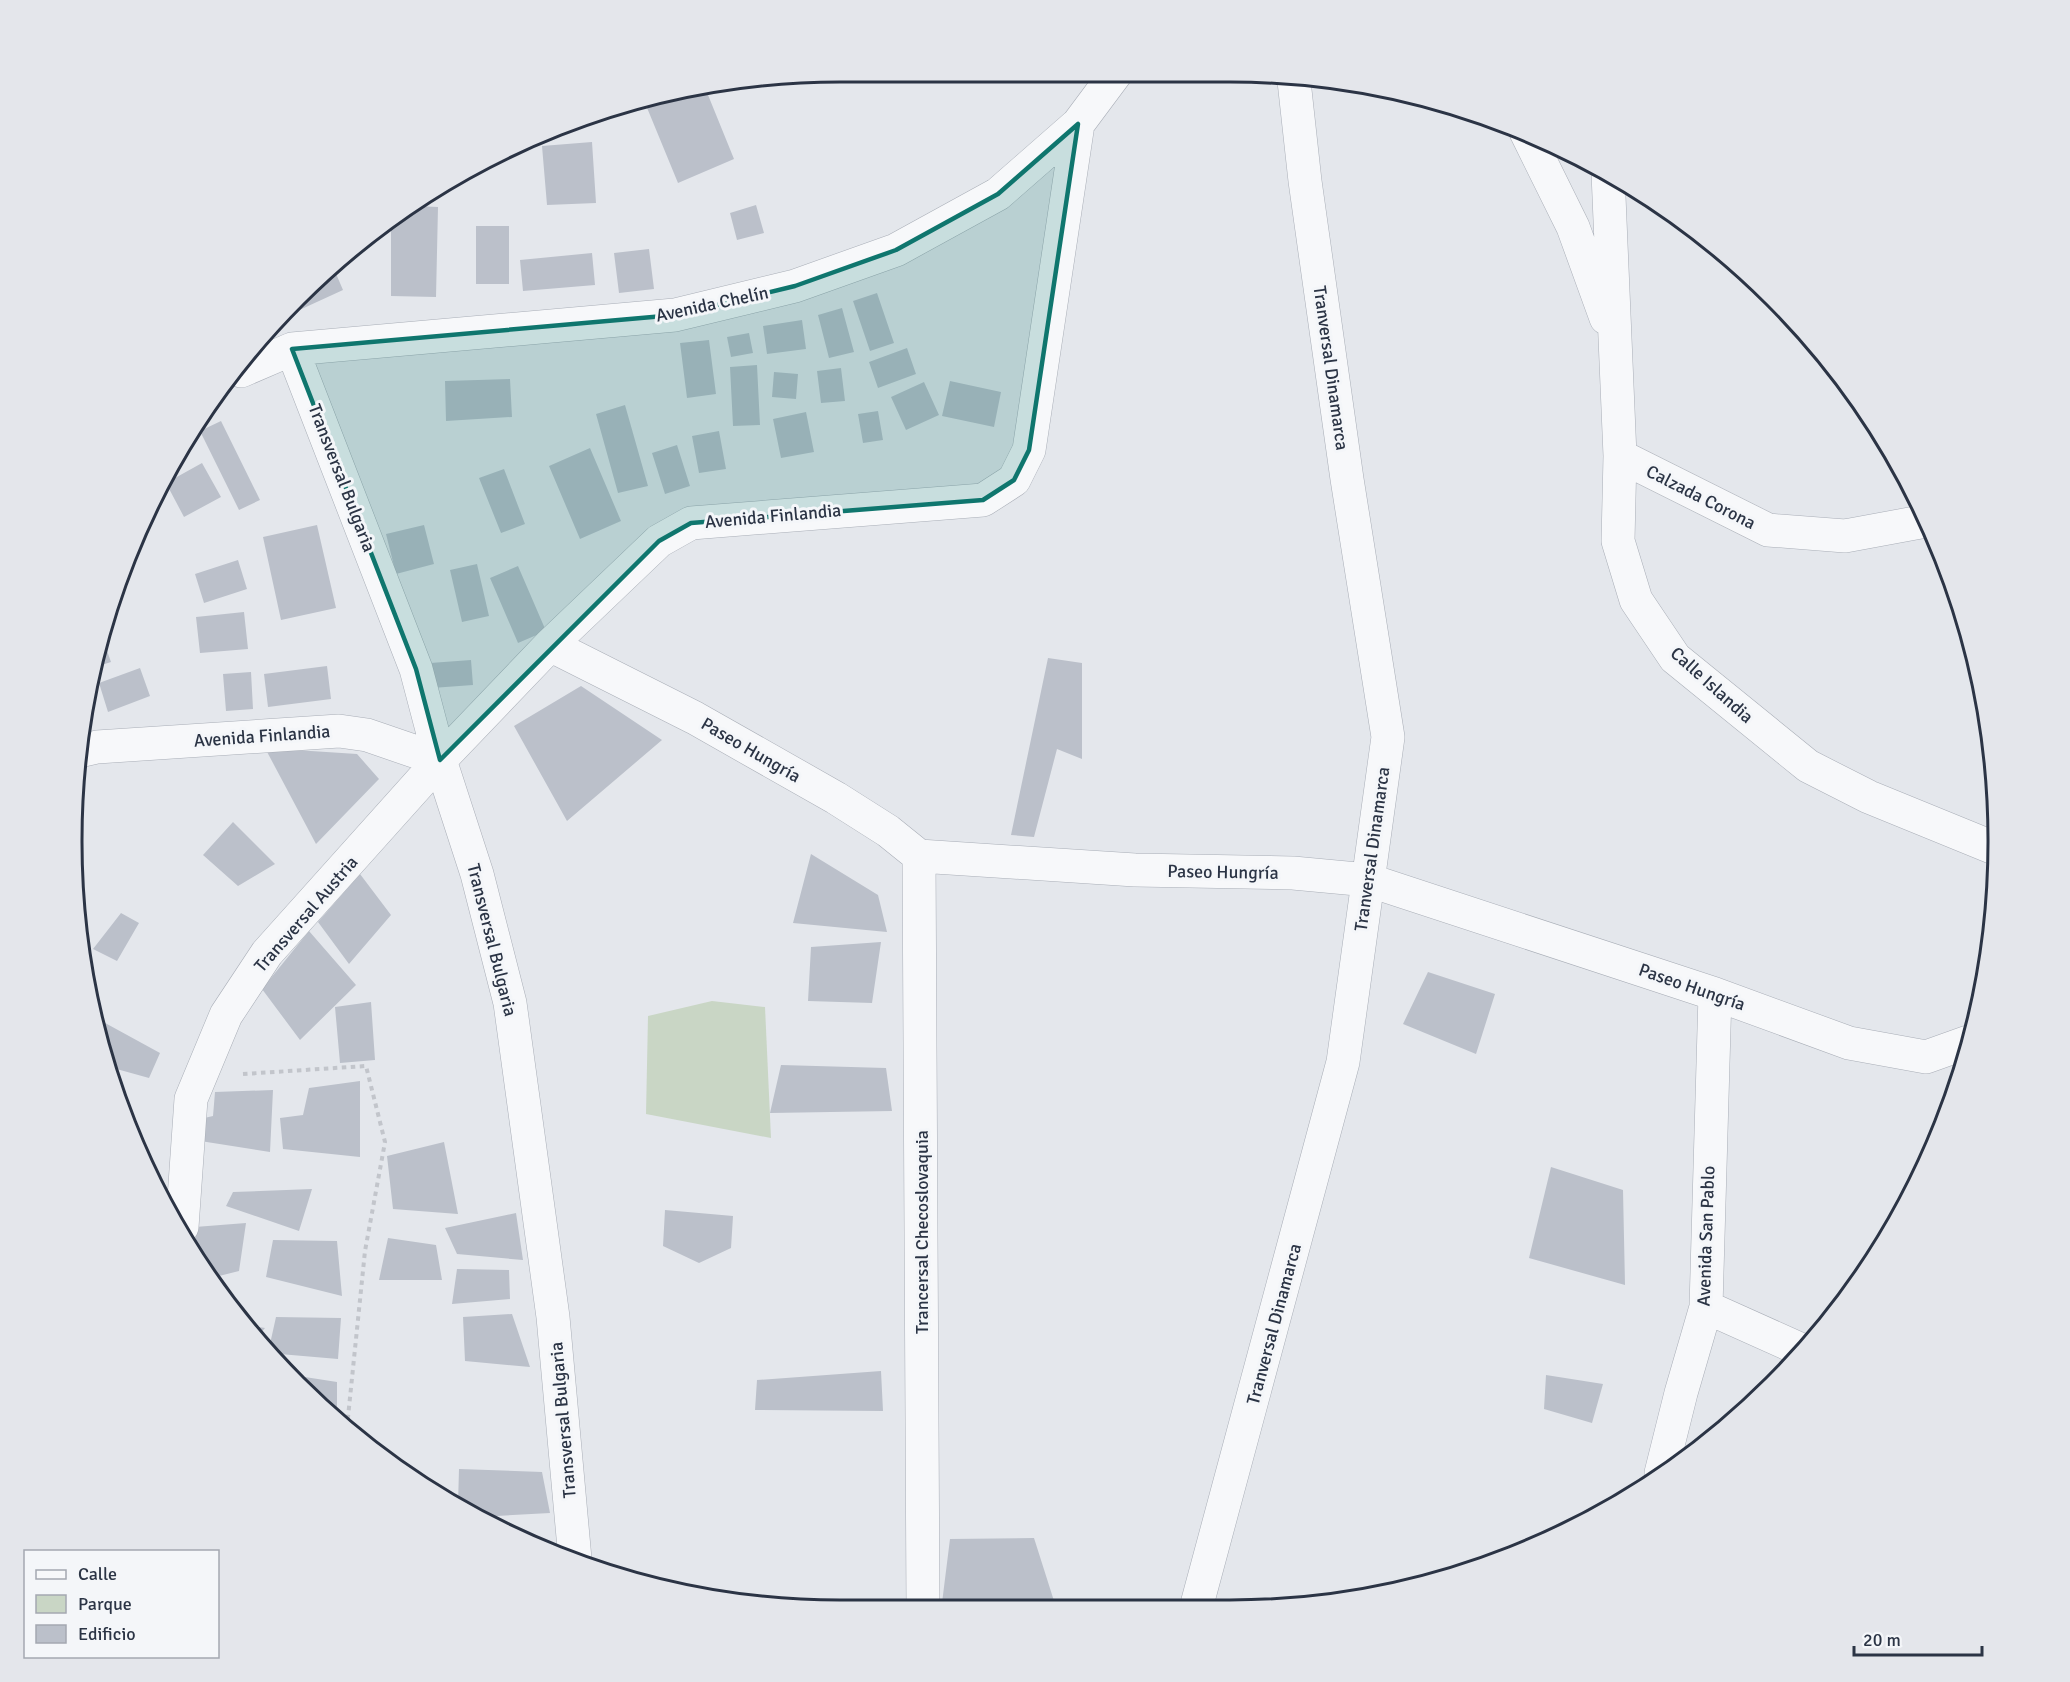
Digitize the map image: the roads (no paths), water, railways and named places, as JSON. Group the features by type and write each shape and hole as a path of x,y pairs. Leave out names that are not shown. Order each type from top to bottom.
{"street":[{"name":"Avenida Chelín","path":"248,368 292,349 675,315 795,286 896,250 998,194 1078,124 1109,82"},
{"name":"Tranversal Dinamarca","path":"1198,1600 1343,1062 1388,737 1347,479 1308,204 1295,86"},
{"name":"Avenida Finlandia","path":"88,749 339,731 367,735 440,760 550,645 659,541 691,523 983,500 1014,480 1029,450 1078,124"},
{"path":"1533,147 1573,228 1617,351"},
{"name":"Calle Islandia","path":"1609,184 1620,456 1618,541 1636,600 1675,657 1808,766 1869,797 1988,845"},
{"name":"Transversal Bulgaria","path":"292,349 416,669 440,760 477,874 510,1003 553,1317 574,1551"},
{"name":"Calzada Corona","path":"1620,456 1768,530 1845,536 1917,523"},
{"name":"Paseo Hungría","path":"550,645 696,718 888,831 919,856 1135,870 1293,873 1368,880 1715,994 1849,1043 1926,1058 1959,1045"},
{"name":"Transversal Austria","path":"183,1217 191,1099 226,1015 267,953 440,760"},
{"name":"Trancersal Checoslovaquia","path":"919,856 923,1600"},
{"name":"Avenida San Pablo","path":"1664,1462 1680,1393 1706,1307 1715,994"},
{"path":"1706,1307 1794,1346"}]}
